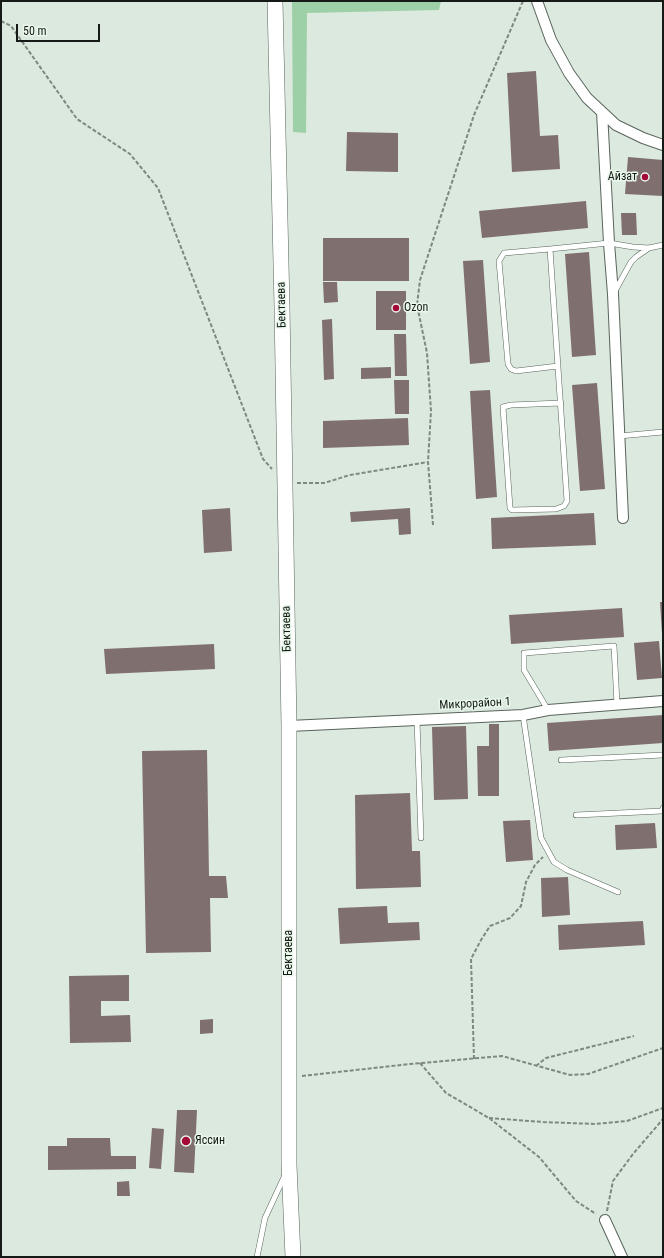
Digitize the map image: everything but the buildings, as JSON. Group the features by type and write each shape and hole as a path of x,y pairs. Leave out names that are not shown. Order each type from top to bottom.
{"street":[{"name":"Бектаева","path":"274,1 282,291 288,726 289,1165 293,1257"},
{"path":"537,1 551,40 569,73 587,98 616,125 643,138 663,145"},
{"path":"602,112 624,518"},
{"name":"Микрорайон 1","path":"288,726 524,715 548,710 663,701"},
{"path":"605,1220 622,1257"}],"lane":[{"path":"558,366 516,371 511,369 508,364 499,261 504,253 609,243 649,248 663,245"},
{"path":"613,294 631,262 649,248"},
{"path":"550,249 567,501 564,506 556,509 512,510 510,508 503,407 511,405 560,403"},
{"path":"619,436 663,432"},
{"path":"548,710 524,670 524,653 614,646 617,704"},
{"path":"524,715 541,838 554,862 567,870 618,892"},
{"path":"417,720 421,838"},
{"path":"561,760 663,754"},
{"path":"576,815 662,811 663,808"},
{"path":"257,1257 265,1218 289,1165"}],"path":[{"path":"433,525 428,462 431,411 427,354 417,305 420,280 474,115 523,1"},
{"path":"1,21 11,26 77,119 130,154 158,188 263,459 284,483 324,483 350,475 428,462"},
{"path":"474,1059 472,959 490,926 510,918 521,906 526,882 535,865 549,852"},
{"path":"536,1066 546,1058 634,1036"},
{"path":"289,1078 420,1063 502,1056 570,1075 588,1074 663,1048"},
{"path":"420,1063 446,1093 489,1118 539,1157 576,1201 605,1220 613,1181 633,1154 663,1119"},
{"path":"489,1118 595,1124 627,1121 663,1108"}],"green space":[{"path":"292,1 441,1 439,10 307,13 306,133 293,132"}],"place":[{"name":"Айзат","path":"645,177"},
{"name":"Ozon","path":"396,308"},
{"name":"Яссин","path":"186,1141"}]}
